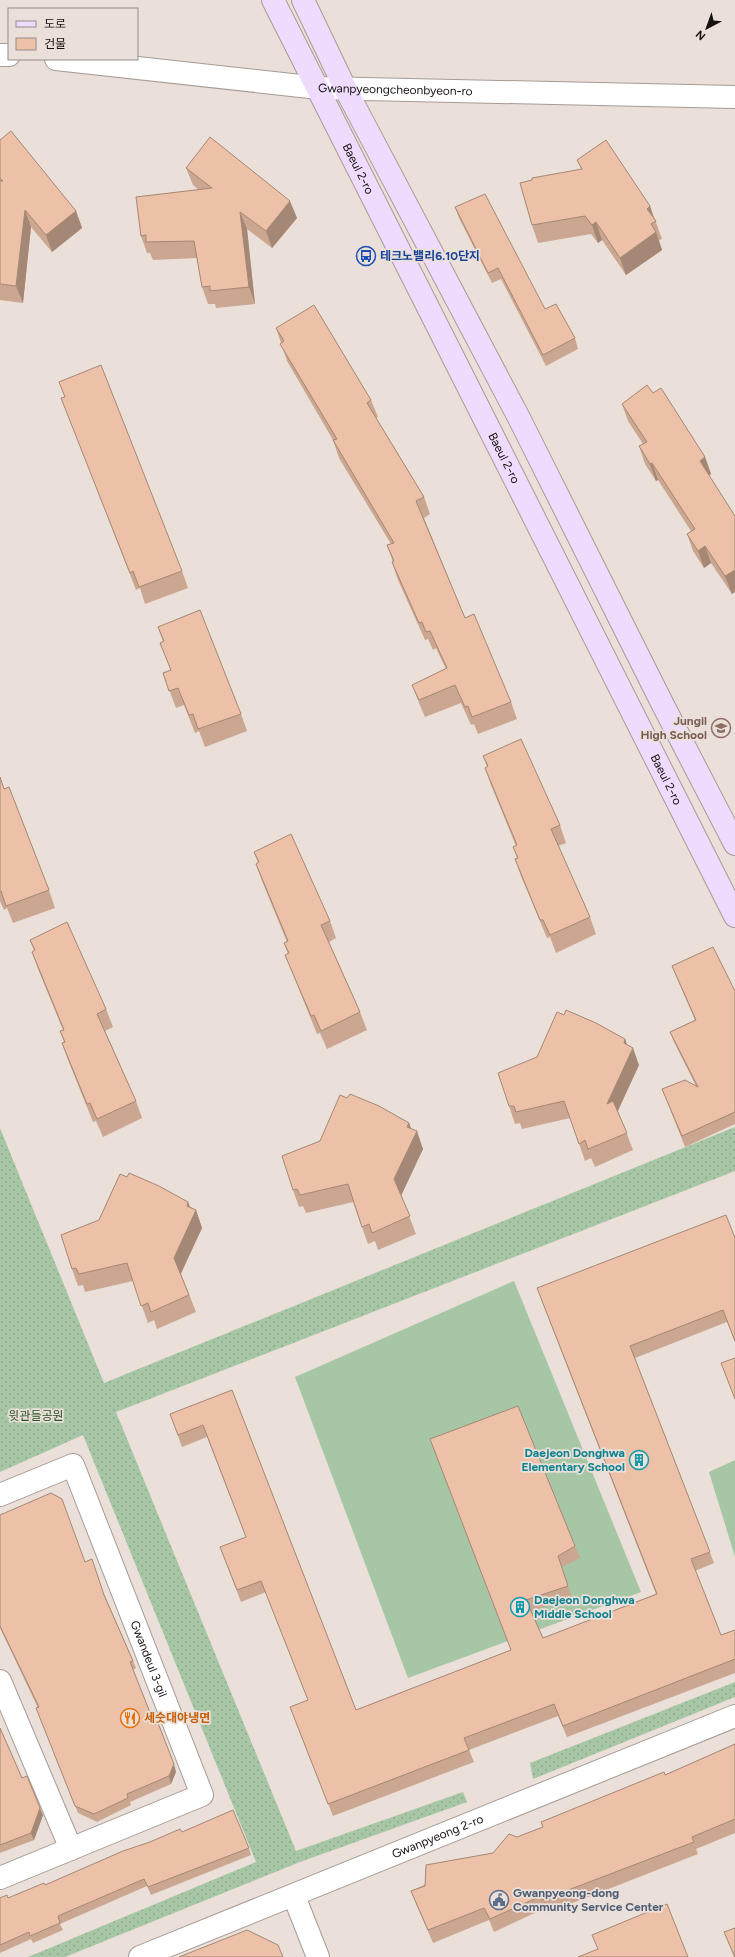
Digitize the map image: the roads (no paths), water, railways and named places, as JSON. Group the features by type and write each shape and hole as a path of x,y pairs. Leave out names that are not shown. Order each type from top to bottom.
{"main road":[{"name":"Baeul 2-ro","path":"273,0 285,26 319,88 735,916"},
{"name":"Baeul 2-ro","path":"303,0 345,88 518,416 662,703 735,844"}],"street":[{"name":"Gwanpyeongcheonbyeon-ro","path":"65,60 319,88 735,97"},
{"name":"Gwandeul 3-gil","path":"0,1495 73,1465 202,1795 0,1878"},
{"path":"0,1681 71,1849"},
{"name":"Gwanpyeong 2-ro","path":"140,1957 294,1896 735,1716"},
{"path":"294,1896 318,1957"}],"place":[{"name":"테크노밸리6.10단지","path":"366,256"},
{"name":"Jungil High School","path":"721,728"},
{"name":"Daejeon Donghwa Elementary School","path":"639,1460"},
{"name":"Daejeon Donghwa Middle School","path":"520,1607"},
{"name":"세숫대야냉면","path":"130,1718"},
{"name":"Gwanpyeong-dong Community Service Center","path":"499,1900"}],"park label":[{"name":"윗관들공원","path":"36,1416"}]}
